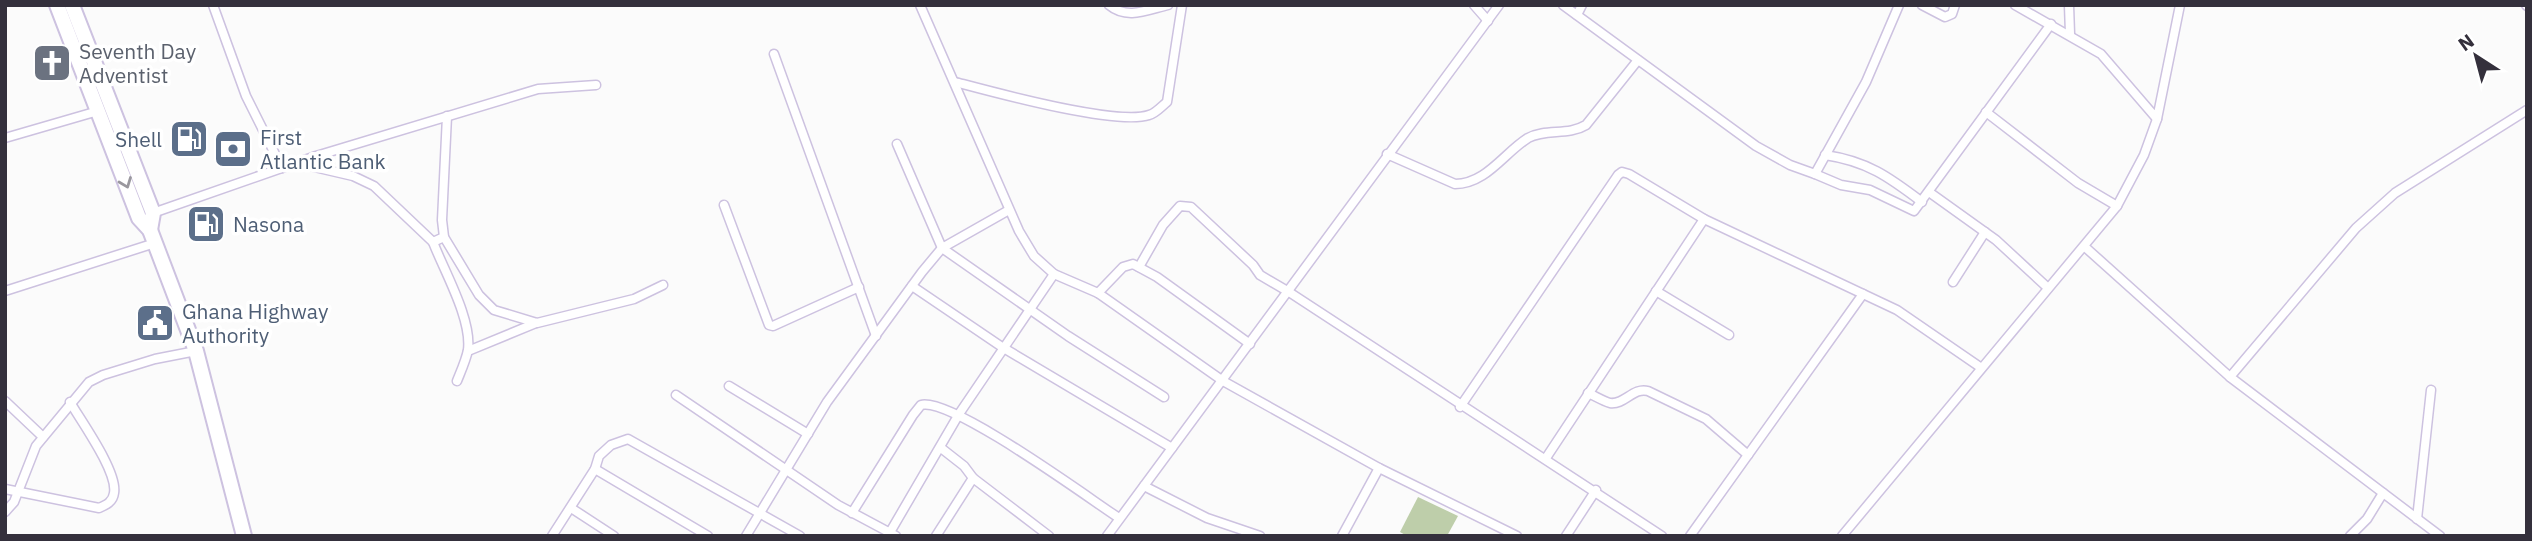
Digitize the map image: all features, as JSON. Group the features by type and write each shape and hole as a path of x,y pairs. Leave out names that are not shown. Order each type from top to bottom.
{"highway":[{"path":"57,5 98,111 146,215"},
{"path":"72,5 196,351 244,536"}],"street":[{"path":"213,5 246,96 282,168"},
{"path":"920,5 1009,210 1034,256 1054,274 1098,293 1223,381 1379,468 1505,533 1517,536"},
{"path":"1109,5 1117,12 1135,14 1168,5"},
{"path":"955,82 1030,102 1121,116 1150,115 1167,102 1182,5"},
{"path":"1474,5 1488,21"},
{"path":"1107,536 1499,5"},
{"path":"1563,5 1756,146 1790,165 1841,185 1870,190 1914,211 2051,24"},
{"path":"1577,15 1582,5"},
{"path":"1815,174 1866,82 1899,5"},
{"path":"1922,5 1945,17 1952,14 1955,5"},
{"path":"2015,5 2101,54 2157,119"},
{"path":"2069,5 2070,34"},
{"path":"1842,536 1980,367 2085,247 2117,206 2144,155 2157,119 2180,5"},
{"path":"774,54 876,335"},
{"path":"1387,154 1455,184 1466,184 1479,178 1530,137 1574,132 1586,125 1638,60"},
{"path":"146,215 282,168 554,85 596,85"},
{"path":"2230,377 2356,228 2395,193 2527,110"},
{"path":"5,138 98,111"},
{"path":"1986,112 2078,183 2117,206"},
{"path":"447,116 442,220 444,237 479,295 494,310 537,323"},
{"path":"897,144 942,248 1164,397"},
{"path":"1825,155 1847,158 1880,171 1922,202"},
{"path":"298,163 352,176 374,186 433,242 463,315 468,351 457,381"},
{"path":"1460,407 1622,172 1704,219 1863,294 1933,333 1980,367"},
{"path":"1929,192 1985,232 2048,288"},
{"path":"724,205 769,325 773,326 859,287"},
{"path":"1139,267 1163,225 1180,206 1185,205 1236,248 1260,275 1460,407 1596,490 1662,536"},
{"path":"746,536 808,434 876,335 942,248 1009,210"},
{"path":"1546,458 1704,219"},
{"path":"1953,282 1985,232"},
{"path":"5,291 153,237"},
{"path":"433,242 444,237"},
{"path":"2085,247 2230,377 2440,536"},
{"path":"1098,293 1123,267 1133,264 1250,344"},
{"path":"676,395 785,471 892,535 959,414 1054,274"},
{"path":"468,351 537,323 634,299 663,285"},
{"path":"912,286 1002,347 1172,447"},
{"path":"1656,291 1729,335"},
{"path":"1690,536 1863,294"},
{"path":"5,512 18,492 31,456 43,437 89,382 103,374 196,351"},
{"path":"729,386 808,434"},
{"path":"2417,519 2431,390"},
{"path":"1588,393 1610,403 1625,399 1638,391 1648,391 1706,419 1748,455"},
{"path":"5,401 43,437"},
{"path":"5,489 99,508 114,497 115,489 109,469 70,402"},
{"path":"852,513 921,405 932,403 959,414 1119,519"},
{"path":"552,536 596,469 605,449 628,439 800,536"},
{"path":"941,448 964,466 973,478 1049,536"},
{"path":"1342,536 1379,468"},
{"path":"596,469 708,536"},
{"path":"936,536 973,478"},
{"path":"1144,486 1207,518 1260,536"},
{"path":"1566,536 1596,490"},
{"path":"2350,536 2367,519 2383,493"},
{"path":"571,508 614,536"}],"green space":[{"path":"1418,497 1458,516 1447,536 1407,536 1400,532"}],"place":[{"name":"Seventh Day Adventist","path":"52,63"},
{"name":"Shell","path":"189,139"},
{"name":"First Atlantic Bank","path":"233,149"},
{"name":"Nasona","path":"206,224"},
{"name":"Ghana Highway Authority","path":"155,323"}]}
